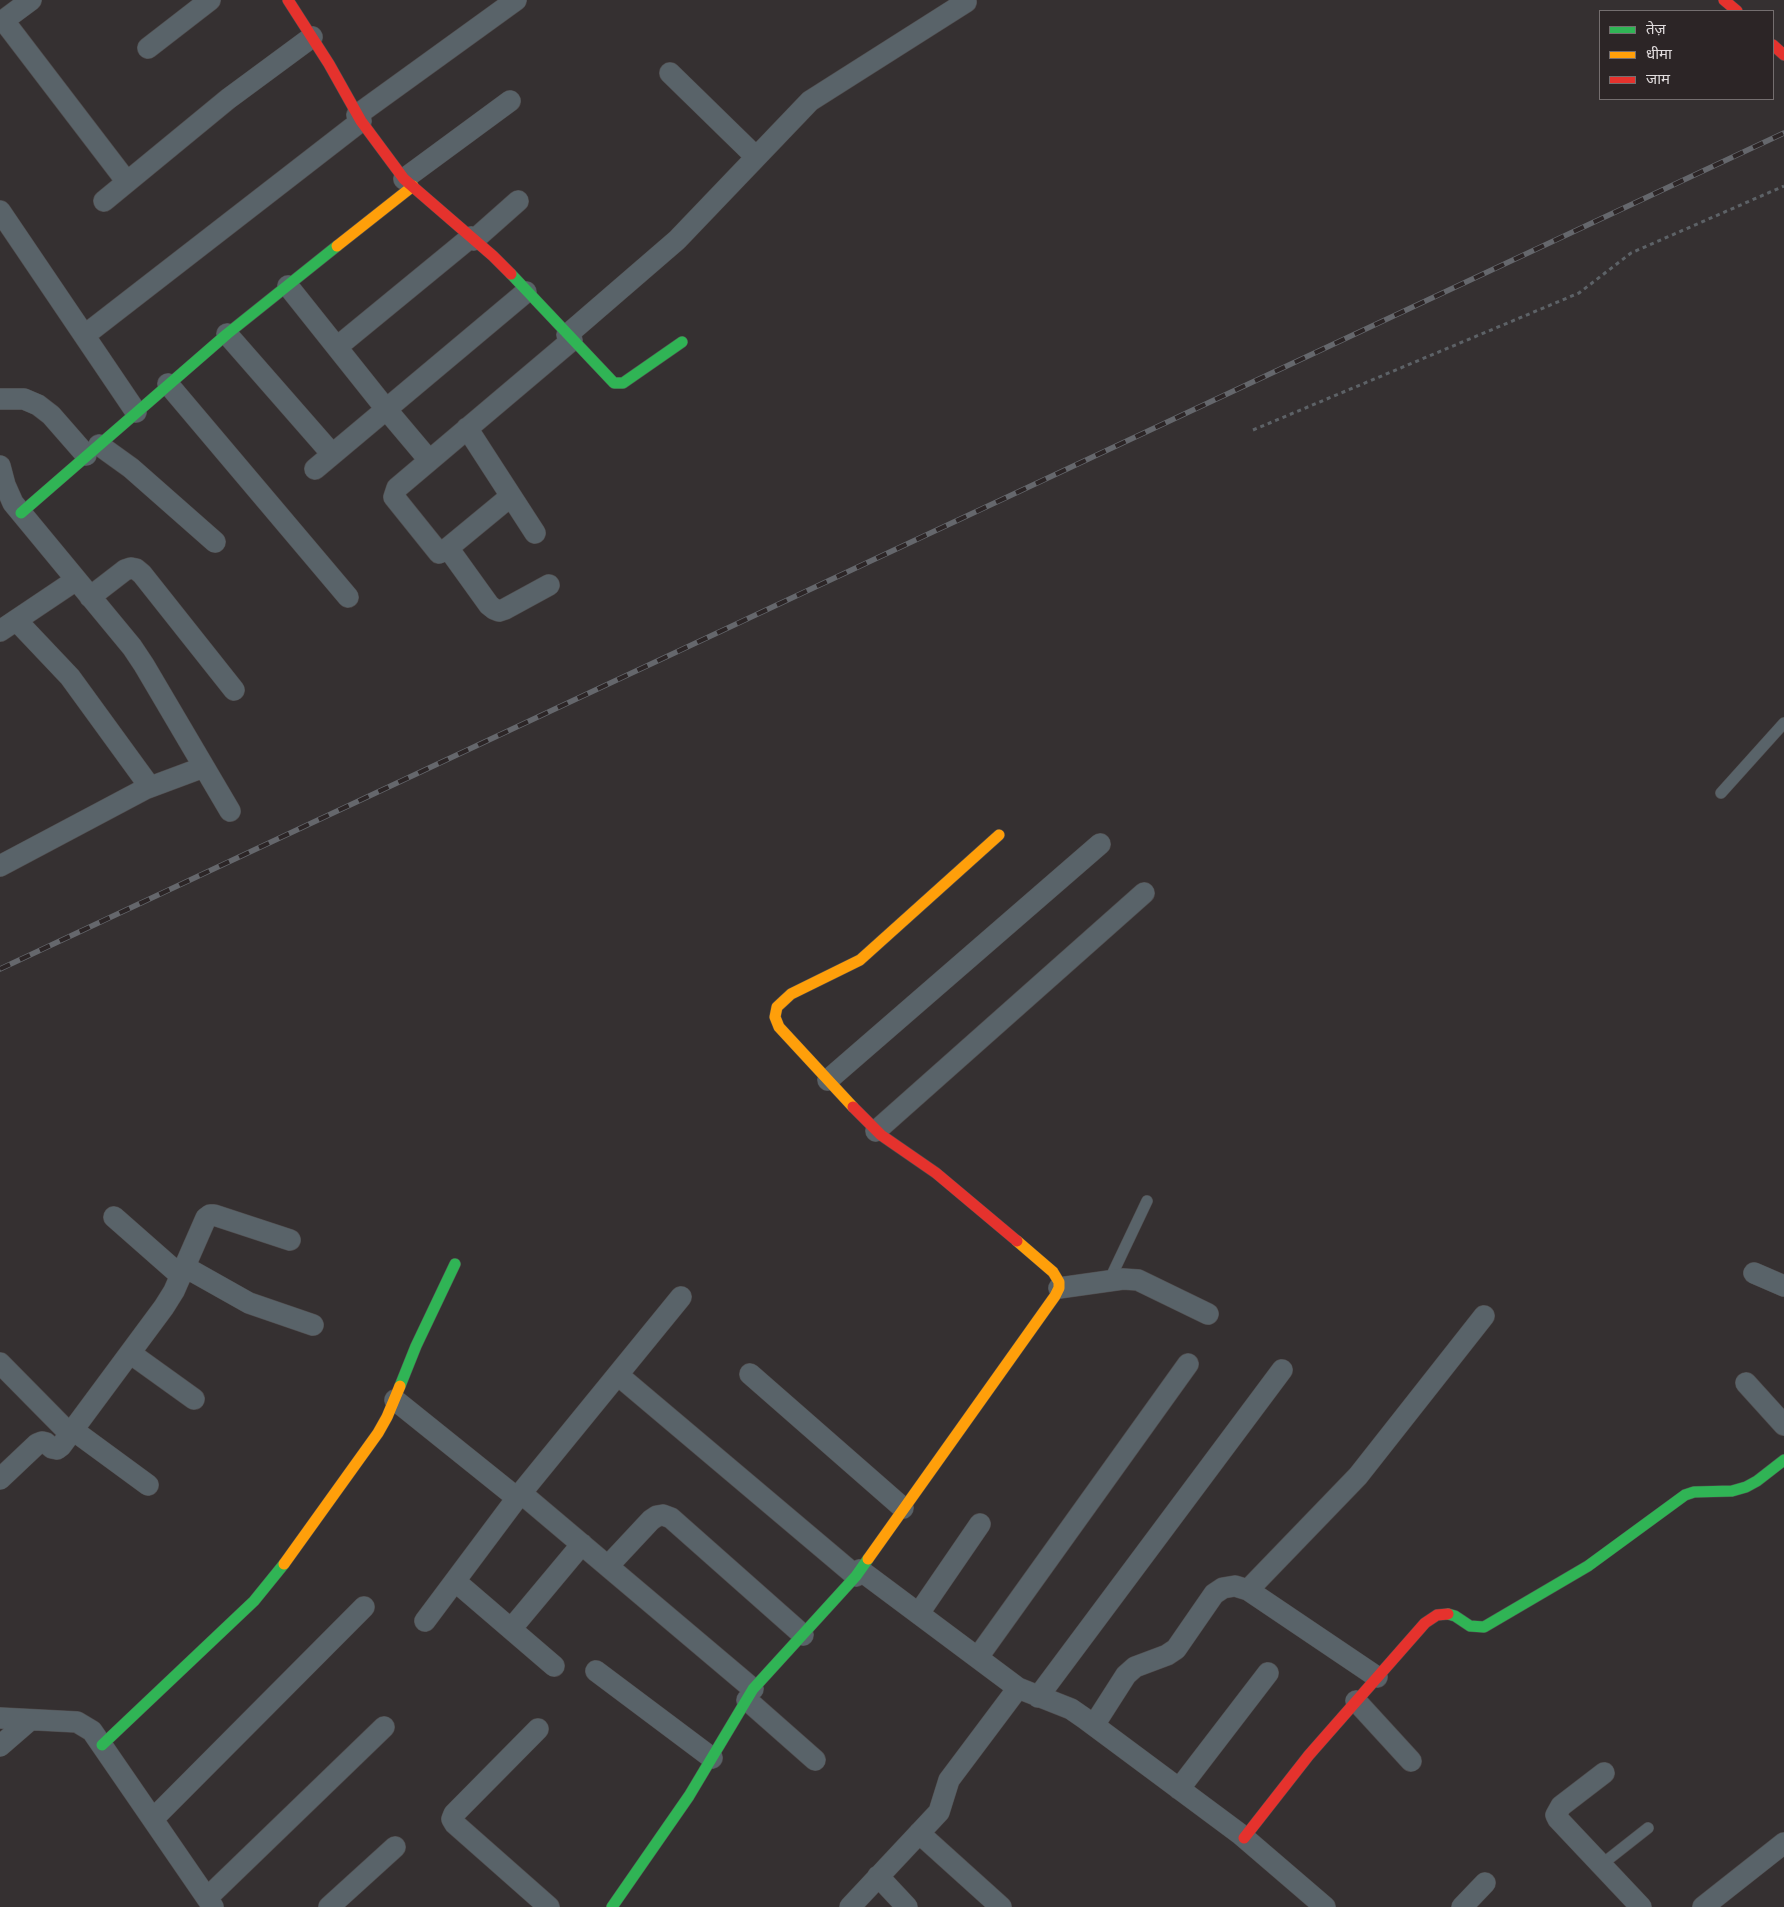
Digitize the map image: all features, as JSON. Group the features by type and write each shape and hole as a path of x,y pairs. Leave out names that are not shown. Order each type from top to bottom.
{"street":[{"path":"31,0 2,22 127,182"},
{"path":"148,48 210,0"},
{"path":"85,335 359,118 516,0"},
{"path":"1724,0 1735,10"},
{"path":"292,2 330,64 359,118 408,182 493,256 569,338 614,383 623,383 682,342"},
{"path":"511,496 448,548 439,553 394,497 397,488 569,338 677,240 810,102 966,2"},
{"path":"104,201 228,99 312,37"},
{"path":"1774,46 1784,55"},
{"path":"670,73 756,156"},
{"path":"12,508 93,450 168,384 288,286 408,182 510,101"},
{"path":"337,346 518,201"},
{"path":"0,210 136,412"},
{"path":"288,286 386,409 430,460"},
{"path":"315,468 526,292"},
{"path":"227,334 332,454"},
{"path":"168,384 348,597"},
{"path":"0,399 24,400 38,405 93,450 131,468 215,542"},
{"path":"467,428 535,533"},
{"path":"0,466 12,508 76,580 132,648 230,810"},
{"path":"448,548 489,605 499,611 549,585"},
{"path":"90,597 125,570 136,569 142,574 234,690"},
{"path":"76,580 8,626 70,677 150,787"},
{"path":"0,866 150,787 204,767"},
{"path":"612,1907 689,1796 750,1695 858,1573 1059,1288 1056,1277 1045,1266 936,1173 876,1131 779,1027 775,1017 778,1007 791,994 860,960 869,953 999,836"},
{"path":"828,1080 1100,844"},
{"path":"876,1131 1144,893"},
{"path":"0,1479 38,1444 46,1443 56,1449 61,1446 164,1307 174,1291 206,1218 210,1215 290,1240"},
{"path":"114,1218 183,1271 249,1304 313,1325"},
{"path":"102,1744 254,1602 266,1588 378,1433 395,1400 416,1346 455,1264"},
{"path":"1754,1273 1784,1286"},
{"path":"1059,1288 1109,1281 1138,1280 1208,1314"},
{"path":"425,1621 519,1496 681,1297"},
{"path":"1248,1590 1358,1476 1484,1316"},
{"path":"130,1353 194,1399"},
{"path":"0,1363 72,1432 148,1485"},
{"path":"978,1657 1188,1364"},
{"path":"1038,1697 1282,1370"},
{"path":"750,1374 903,1508"},
{"path":"618,1375 858,1573 919,1613 1018,1688 1071,1709 1094,1725 1244,1838 1325,1907"},
{"path":"1746,1383 1784,1425"},
{"path":"395,1400 608,1566 750,1695 815,1760"},
{"path":"1244,1838 1309,1755 1425,1623 1436,1615 1447,1614 1455,1616 1470,1626 1484,1627 1588,1566 1685,1495 1694,1492 1732,1490 1746,1487 1784,1460"},
{"path":"608,1566 651,1520 657,1516 664,1515 671,1518 803,1635"},
{"path":"919,1613 980,1524"},
{"path":"511,1629 582,1544"},
{"path":"455,1581 554,1666"},
{"path":"1094,1725 1126,1675 1135,1667 1167,1655 1176,1649 1214,1594 1224,1588 1235,1586 1248,1590 1377,1677"},
{"path":"152,1819 364,1607"},
{"path":"596,1672 712,1758"},
{"path":"1179,1789 1268,1673"},
{"path":"850,1907 939,1812 948,1780 1018,1688"},
{"path":"1356,1701 1411,1761"},
{"path":"0,1718 77,1722 92,1730 210,1902 384,1727"},
{"path":"0,1746 30,1720"},
{"path":"538,1729 454,1814 452,1819 455,1824 549,1907"},
{"path":"1604,1773 1561,1806 1556,1815 1558,1820 1641,1907"},
{"path":"919,1833 1001,1907"},
{"path":"1703,1907 1784,1843"},
{"path":"329,1907 395,1847"},
{"path":"878,1876 907,1907"},
{"path":"1462,1907 1485,1883"}],"lane":[{"path":"1721,793 1784,723"},
{"path":"1109,1281 1147,1201"},
{"path":"1601,1865 1648,1828"}],"path":[{"path":"1253,430 1579,293 1631,253 1784,186"}],"railway":[{"path":"0,969 1784,133"}],"traffic: fast":[{"path":"21,513 227,334 337,246"},
{"path":"511,274 614,383 623,383 682,342"},
{"path":"400,1386 416,1346 455,1264"},
{"path":"1448,1614 1455,1616 1470,1626 1484,1627 1588,1566 1685,1495 1694,1492 1732,1491 1746,1487 1784,1460"},
{"path":"612,1907 689,1796 753,1689 856,1576 868,1559"},
{"path":"102,1745 254,1601 284,1564"}],"traffic: slow":[{"path":"337,246 413,186"},
{"path":"853,1107 779,1027 775,1017 777,1007 791,994 860,960 999,835"},
{"path":"868,1559 1059,1288 1059,1282 1053,1272 1017,1241"},
{"path":"284,1564 378,1433 400,1386"}],"traffic: jam":[{"path":"288,0 329,64 361,121 404,179 493,256 511,274"},
{"path":"1724,0 1736,10"},
{"path":"1774,46 1784,55"},
{"path":"853,1107 881,1135 936,1173 1017,1241"},
{"path":"1244,1838 1309,1755 1425,1623 1437,1615 1448,1614"}]}
